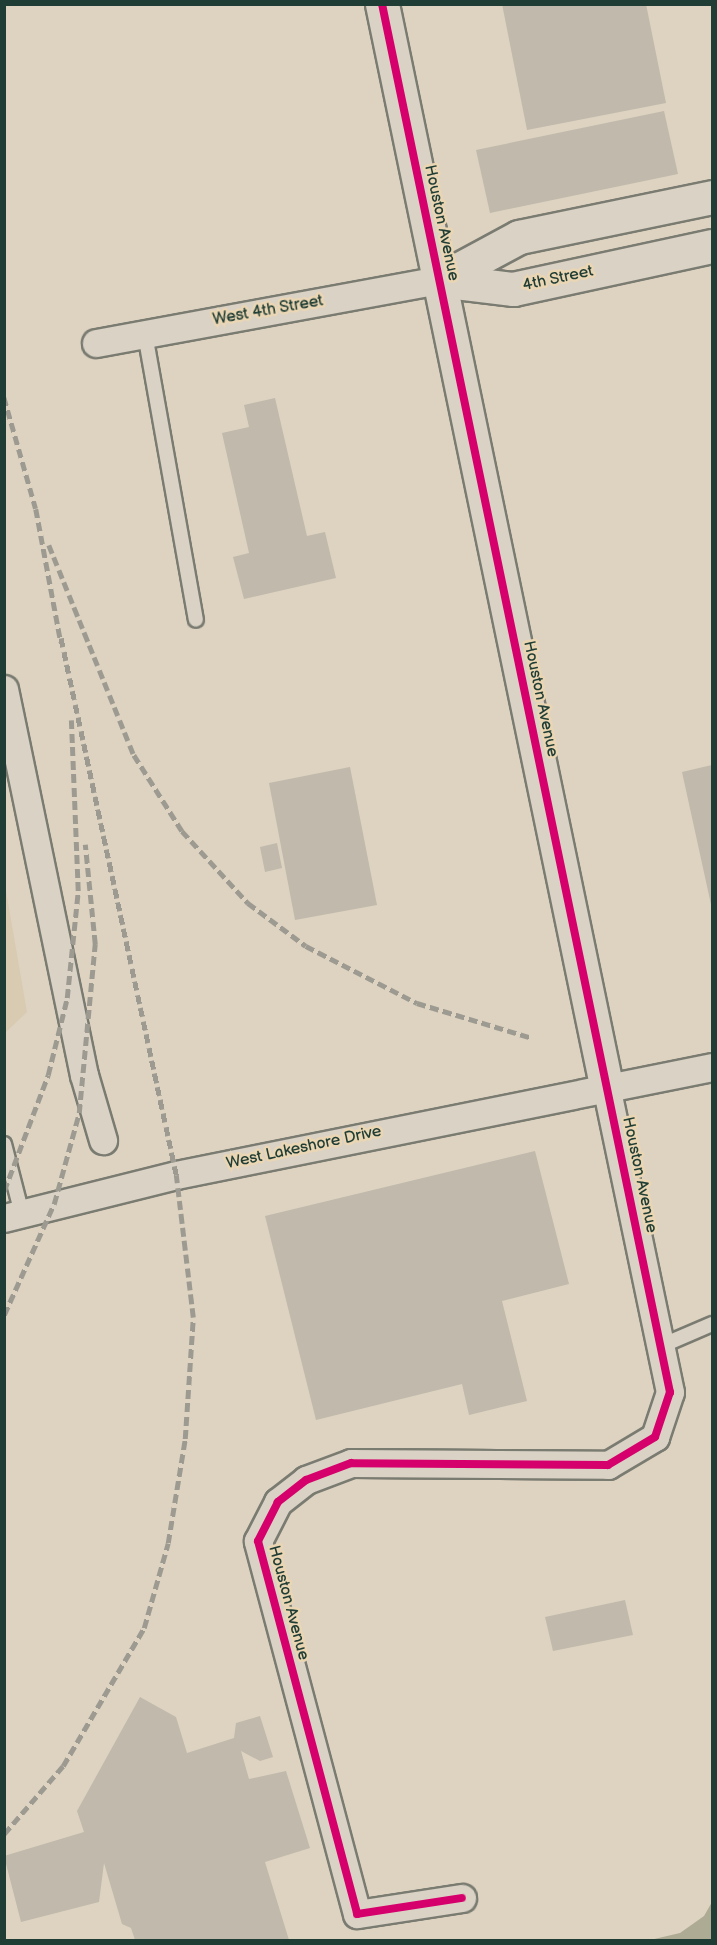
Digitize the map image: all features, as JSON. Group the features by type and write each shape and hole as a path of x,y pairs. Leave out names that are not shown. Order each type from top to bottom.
{"street":[{"name":"Houston Avenue","path":"382,4 670,1392 655,1437 608,1465 351,1463 306,1480 278,1502 258,1541 357,1914 462,1898"},
{"path":"439,280 519,237 712,197"},
{"name":"4th Street","path":"439,280 513,289 712,246"},
{"name":"West 4th Street","path":"96,343 439,280"},
{"path":"4,689 84,1075 103,1140"},
{"name":"West Lakeshore Drive","path":"13,1214 606,1085 712,1067"}],"lane":[{"path":"145,334 196,619"},
{"path":"4,1144 13,1214"},
{"path":"661,1346 712,1324"}],"shaded area":[{"path":"5,885 27,1012 4,1033"},
{"path":"712,1902 712,1940 650,1940 680,1933 704,1916"}],"building":[{"path":"502,4 646,4 666,103 527,130"},
{"path":"664,111 678,174 490,213 476,150"},
{"path":"275,398 307,536 325,532 336,578 244,599 233,557 249,553 222,433 249,427 244,405"},
{"path":"712,765 712,909 682,772"},
{"path":"350,767 377,905 295,920 269,783"},
{"path":"277,843 282,868 265,872 260,847"},
{"path":"535,1151 569,1284 502,1301 527,1401 469,1415 462,1384 316,1420 265,1216"},
{"path":"625,1600 633,1635 553,1651 545,1617"},
{"path":"140,1697 176,1717 187,1753 234,1738 236,1723 260,1716 273,1757 260,1761 241,1751 249,1779 286,1771 310,1848 265,1862 289,1940 135,1940 131,1928 122,1924 104,1863 99,1902 21,1922 4,1856 84,1832 77,1811"}],"railway":[{"path":"4,397 36,509 61,642"},
{"path":"49,545 134,755 182,831 248,903 306,946 417,1003 532,1038"},
{"path":"4,1834 63,1766 144,1628 168,1543 185,1439 193,1317 176,1175 60,635"},
{"path":"4,1191 48,1075 67,998 78,891 71,720"},
{"path":"4,1315 54,1204 79,1113 95,944 85,844"}],"cycle path":[{"path":"382,4 670,1392 655,1437 608,1465 351,1463 306,1480 278,1502 258,1541 357,1914 462,1898"}]}
